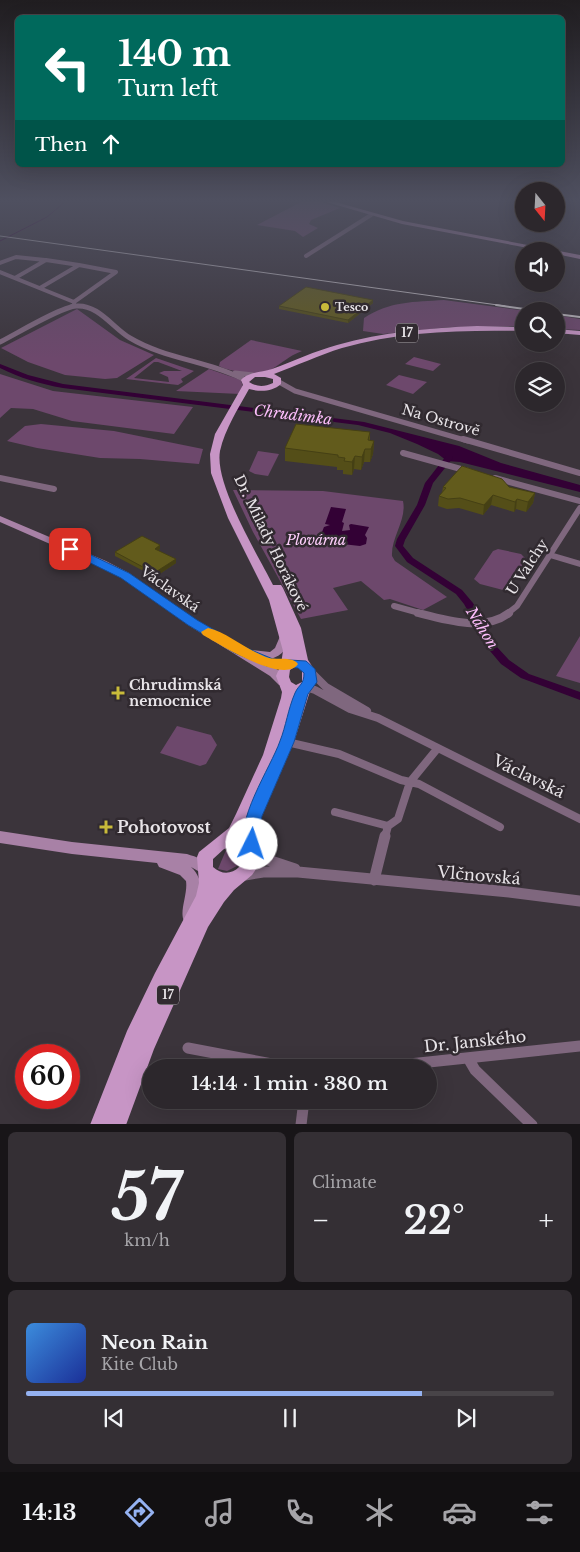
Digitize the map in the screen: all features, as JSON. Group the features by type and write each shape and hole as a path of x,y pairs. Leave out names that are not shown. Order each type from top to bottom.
{"main road":[{"name":"17","path":"243,399 246,383 253,375 266,374 340,347 395,335 447,330 515,329"},
{"path":"565,332 580,333"},
{"name":"17","path":"243,399 278,380 294,364"},
{"name":"17","path":"266,374 278,380"},
{"path":"246,383 266,388"},
{"name":"Dr. Milady Horákové","path":"243,399 230,414 220,434 215,458 217,479 223,496 271,592 286,637 289,655 287,665"},
{"name":"Dr. Milady Horákové","path":"215,458 237,515 289,612 302,660 309,670"},
{"path":"299,664 309,670 310,682 305,687 287,742 254,816 251,834 255,855 253,864 249,870 239,876 220,880 213,878 206,870 206,857 218,844 231,835 239,823 270,755 289,692 284,683 282,673 287,665 299,664"},
{"path":"284,683 294,688 305,687"},
{"path":"218,844 237,840 246,842 253,848"},
{"name":"17","path":"100,1124 134,1037 207,888 206,870"},
{"name":"17","path":"116,1124 155,1024 192,944 209,911 220,895 239,876"}],"street":[{"path":"306,256 310,253"},
{"path":"565,254 580,257"},
{"path":"0,263 16,256 113,270 116,272 74,303 0,342"},
{"path":"15,278 46,260"},
{"path":"40,288 79,265"},
{"path":"0,272 82,305 97,313 122,333 138,342 230,372 253,375"},
{"path":"230,372 246,383"},
{"name":"Na Ostrově","path":"278,380 295,390"},
{"name":"Na Ostrově","path":"266,388 295,390 580,473"},
{"path":"403,453 473,473"},
{"path":"492,477 580,501"},
{"path":"0,478 54,489"},
{"name":"U Valchy","path":"394,606 471,623 490,621 509,612 517,606 580,508"},
{"name":"Václavská","path":"0,519 116,570 192,623 240,650 276,674 284,683"},
{"path":"550,555 580,564"},
{"path":"240,650 273,655 281,650 286,637"},
{"name":"Václavská","path":"240,650 268,662 287,665"},
{"name":"Václavská","path":"309,670 326,687 378,718 580,819"},
{"name":"Václavská","path":"305,687 315,690 342,705 378,718"},
{"path":"287,742 339,754 401,780 419,784 500,827"},
{"path":"374,880 388,826 398,819 410,782 437,748"},
{"path":"334,812 388,826"},
{"path":"0,837 126,855 187,860 196,863 206,870"},
{"path":"92,850 190,855 202,853 218,844"},
{"name":"Vlčnovská","path":"253,848 268,860 277,864 317,874"},
{"path":"126,855 176,867 192,876 196,888 186,931"},
{"name":"Vlčnovská","path":"239,876 263,872 317,874 509,892 580,901"},
{"name":"Dr. Janského","path":"437,1061 580,1046"},
{"path":"188,1048 246,1059"},
{"path":"468,1058 475,1070 532,1124"},
{"path":"301,1124 303,1109"}],"green space":[{"path":"444,300 515,309 515,326 450,327 383,334 363,331 364,318 374,312 393,305"},
{"path":"77,309 120,340 154,355 117,378 105,379 65,375 28,362 1,348"},
{"path":"565,316 580,319 580,330 565,329"},
{"path":"251,340 302,351 289,357 272,369 261,373 238,372 219,366 220,362"},
{"path":"414,357 441,364 433,371 405,364"},
{"path":"156,358 194,371 181,379 183,382 178,385 126,379","holes":["154,362 182,371 164,371 159,373 168,377 169,382 134,378"]},
{"path":"209,369 241,380 243,387 240,394 176,391"},
{"path":"0,374 53,391 193,407 174,434 72,421 33,409 11,408 0,418"},
{"path":"399,375 427,382 413,394 386,385"},
{"path":"41,424 114,431 203,449 199,464 100,458 7,441 25,426"},
{"path":"258,451 279,454 268,476 249,471"},
{"name":"Plovárna","path":"233,490 323,491 403,501 403,515 392,549 392,556 395,561 447,597 423,610 390,599 384,600 361,581 333,588 348,610 301,619 253,532"},
{"path":"498,549 521,554 526,559 508,587 503,590 480,584 474,579 493,551"},
{"path":"580,636 580,683 556,676"},
{"path":"177,726 211,735 217,745 206,764 200,766 160,753"},
{"path":"237,848 244,853 239,865 227,871 218,869 226,850"}],"water":[{"name":"Chrudimka","path":"0,364 28,375 63,384 364,422 459,446 501,463 580,485 580,492 460,462 447,461 438,454 390,433 358,425 63,388 38,383 15,375 0,368"},
{"path":"331,507 346,509 342,522 344,523 342,531 350,530 349,525 351,524 369,527 365,535 367,538 366,544 360,546 342,544 344,538 335,538 334,542 325,541 320,537 324,527 330,525 325,524"}],"building":[{"name":"Tesco","path":"306,287 373,300 348,320 279,306"},
{"path":"296,424 370,432 368,440 374,441 371,449 365,449 362,457 355,456 352,462 344,461 345,458 338,457 338,455 285,448"},
{"path":"462,466 502,479 509,487 535,493 528,502 517,499 515,502 493,495 484,505 460,498 448,499 439,496 446,488 443,487"},
{"path":"142,536 160,545 155,549 176,559 154,573 115,552"}],"waterway":[{"name":"Náhon","path":"413,517 421,505 429,483 449,458"},
{"name":"Náhon","path":"401,539 412,519"},
{"name":"Náhon","path":"401,541 399,546 410,560 459,592 468,603 493,649 505,662 525,676 580,696"}],"railway":[{"path":"126,253 505,306"},
{"path":"496,305 515,308"},
{"path":"565,315 580,317"}],"slow traffic":[{"path":"208,632 261,660 277,664 292,664"}],"place":[{"name":"Tesco","path":"325,307"},
{"name":"Chrudimská nemocnice","path":"118,693"},
{"name":"Pohotovost","path":"106,827"}],"route":[{"path":"70,549 125,575 192,623 240,650 272,663 282,665 301,664 307,667 312,677 302,693 287,742 254,816 251,828 252,844"}]}
